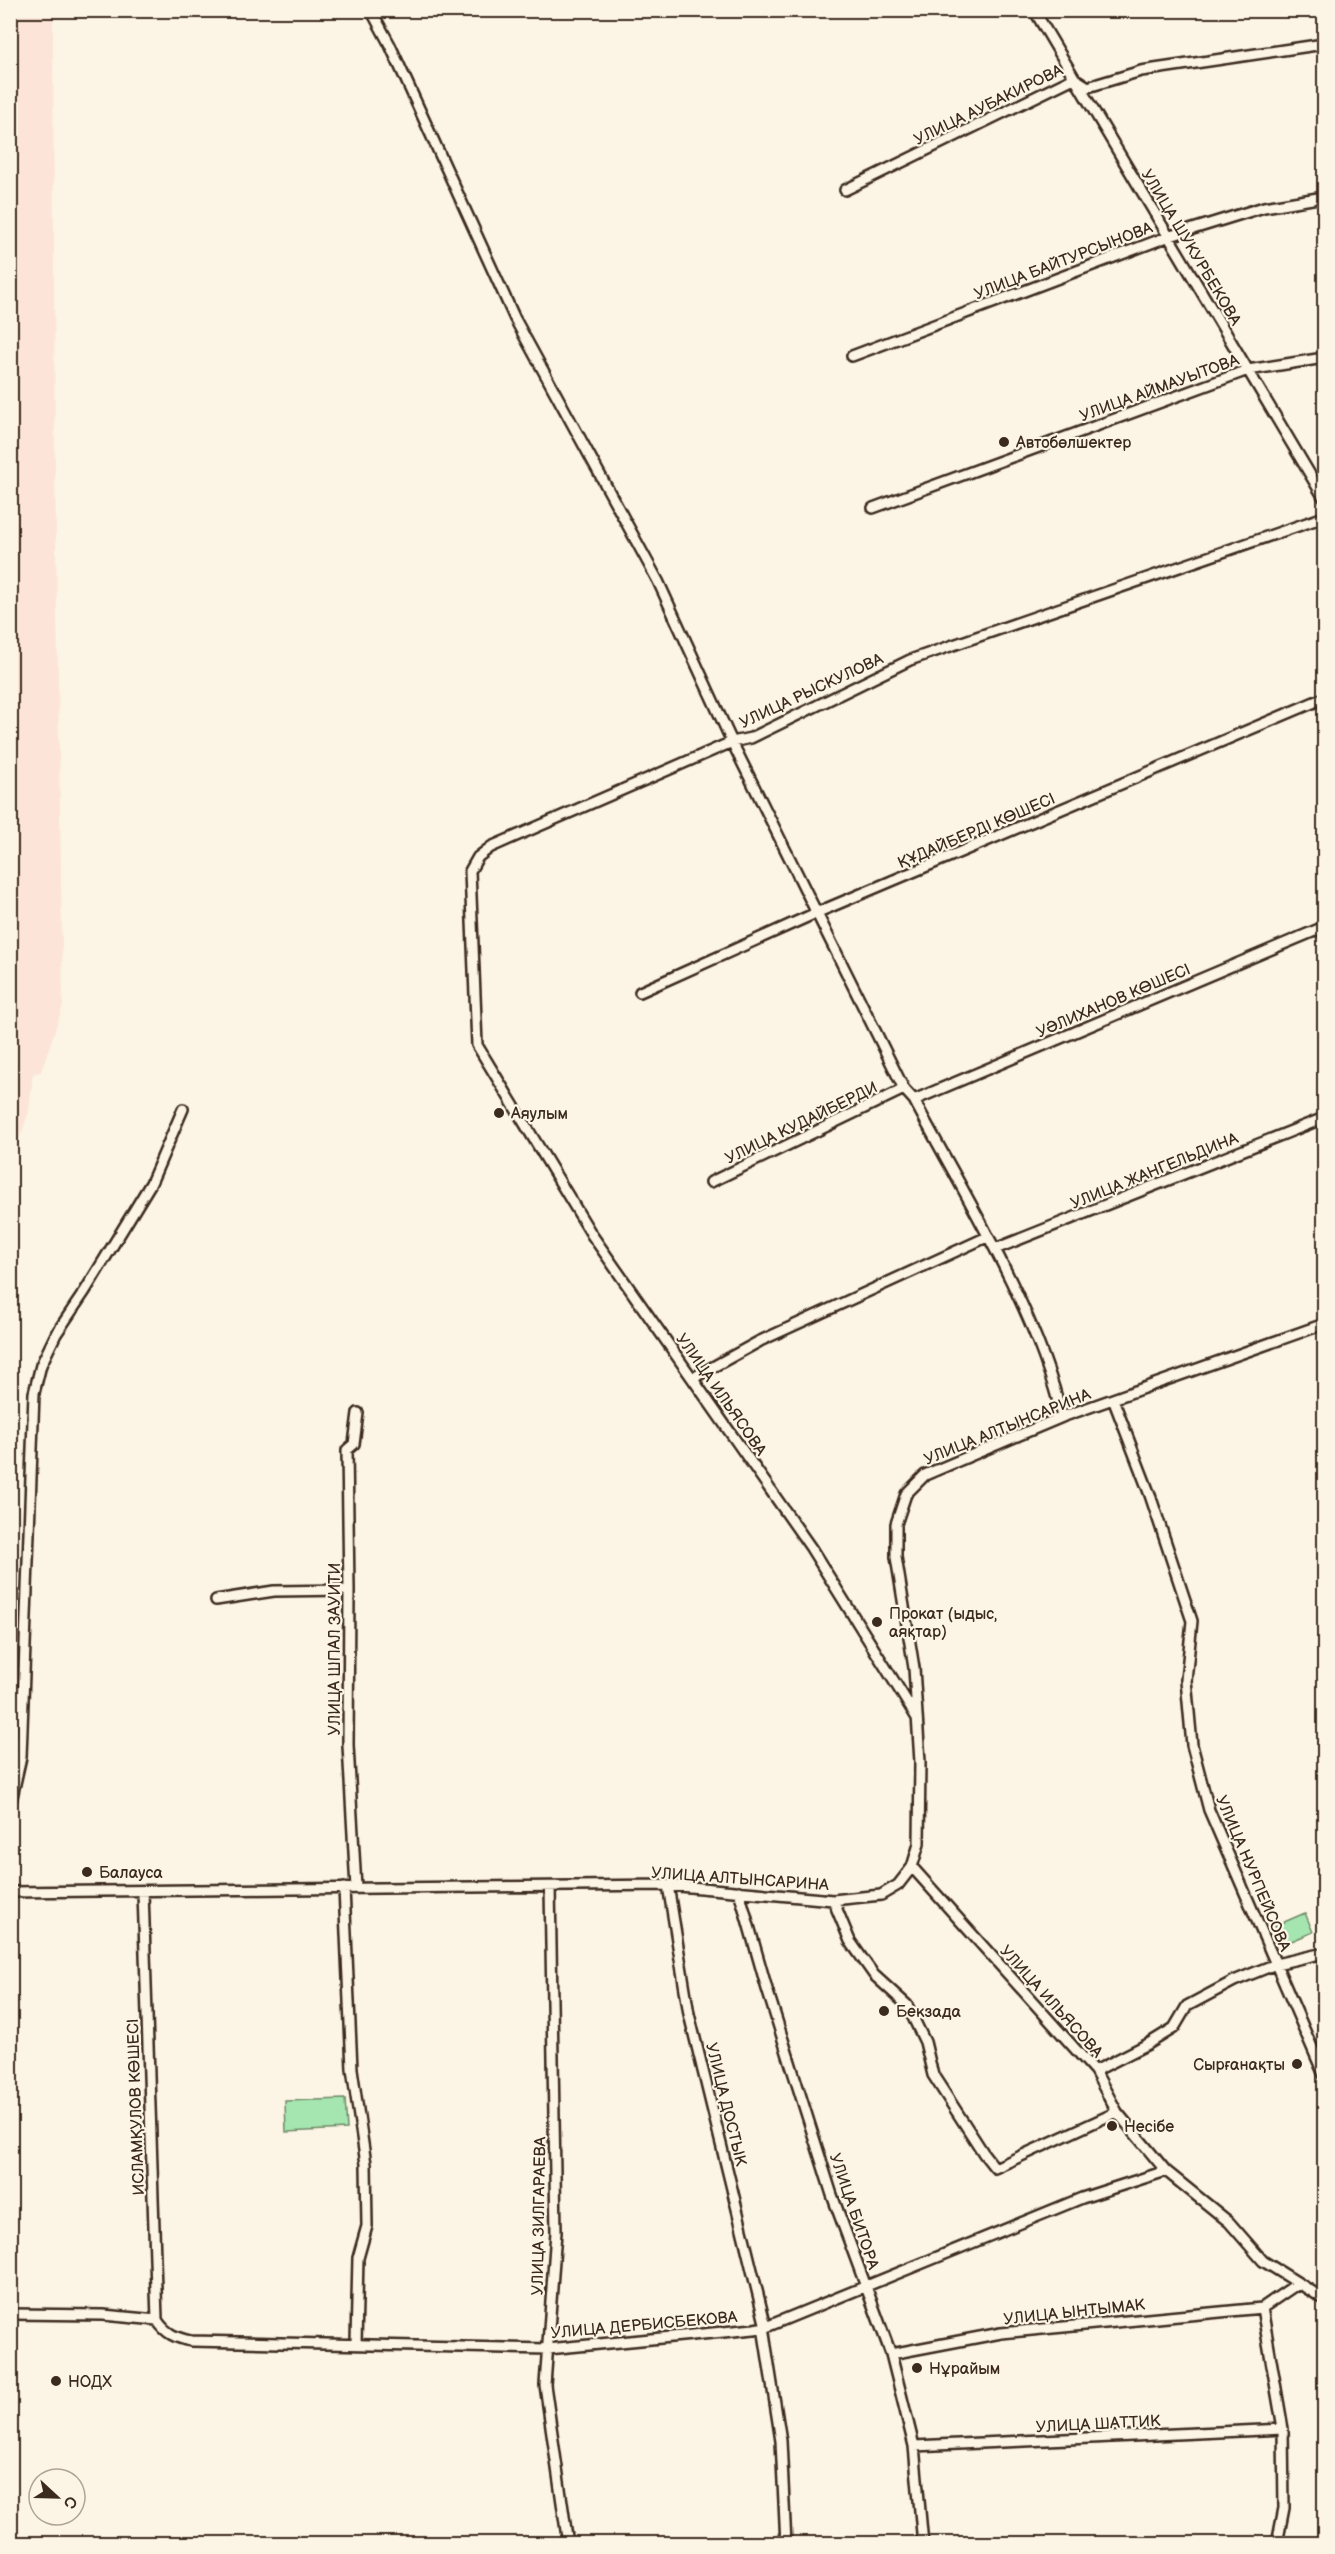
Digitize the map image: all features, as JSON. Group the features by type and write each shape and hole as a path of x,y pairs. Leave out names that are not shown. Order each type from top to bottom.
{"street":[{"path":"371,10 390,45 515,320 658,580 732,742 904,1089 914,1100 994,1249 1053,1379 1062,1417"},
{"name":"УЛИЦА ШУКУРБЕКОВА","path":"1034,10 1324,498"},
{"name":"УЛИЦА АУБАКИРОВА","path":"845,190 1074,78 1088,87 1141,71 1324,44"},
{"name":"УЛИЦА БАЙТУРСЫНОВА","path":"852,356 1167,237 1264,207 1324,197"},
{"name":"УЛИЦА АЙМАУЫТОВА","path":"873,508 1248,370 1324,358"},
{"name":"УЛИЦА РЫСКУЛОВА","path":"501,1087 477,1045 470,871 478,857 491,847 732,742 751,738 910,660 1324,517"},
{"name":"ҚҰДАЙБЕРДІ КӨШЕСІ","path":"640,992 816,913 1324,698"},
{"name":"УӘЛИХАНОВ КӨШЕСІ","path":"914,1100 1324,927"},
{"name":"УЛИЦА ИЛЬЯСОВА","path":"501,1087 592,1235 811,1548 917,1718"},
{"name":"УЛИЦА КУДАЙБЕРДИ","path":"711,1182 904,1089"},
{"path":"10,1806 21,1757 36,1383 41,1365 56,1334 85,1291 150,1183 183,1109"},
{"name":"УЛИЦА ЖАНГЕЛЬДИНА","path":"994,1249 1324,1118"},
{"path":"693,1378 771,1336 987,1238"},
{"name":"УЛИЦА АЛТЫНСАРИНА","path":"10,1892 668,1885 833,1900 881,1895 898,1885 912,1867 919,1844 920,1762 914,1668 896,1557 896,1524 906,1494 925,1475 1062,1417 1324,1324"},
{"name":"УЛИЦА НУРПЕЙСОВА","path":"1113,1399 1150,1495 1191,1621 1186,1680 1191,1735 1209,1810 1324,2075"},
{"name":"УЛИЦА ШПАЛ ЗАУИТИ","path":"356,1888 348,1745 350,1590 347,1450 354,1444 358,1413"},
{"path":"216,1600 274,1591 350,1590"},
{"name":"УЛИЦА ИЛЬЯСОВА","path":"912,1867 1095,2071 1117,2112 1166,2171 1229,2222 1263,2261 1324,2299"},
{"name":"УЛИЦА ДОСТЫК","path":"668,1885 690,2014 765,2327 781,2441 786,2544"},
{"name":"УЛИЦА ЗИЛГАРАЕВА","path":"550,1887 556,2232 545,2385 568,2544"},
{"path":"344,1888 352,2069 366,2174 367,2226 358,2258 356,2343"},
{"name":"УЛИЦА БИТОРА","path":"739,1891 767,1989 832,2195 891,2354 914,2446 923,2544"},
{"name":"ИСЛАМҚУЛОВ КӨШЕСІ","path":"144,1892 157,2320"},
{"path":"833,1900 850,1941 874,1975 907,2005 925,2042 933,2075 995,2168 1117,2112"},
{"path":"1095,2071 1174,2028 1187,2006 1234,1981 1276,1964 1324,1953"},
{"name":"УЛИЦА ДЕРБИСБЕКОВА","path":"157,2320 162,2329 174,2337 191,2341 548,2349 765,2327 1082,2198 1166,2171"},
{"path":"1277,2544 1284,2508 1283,2429 1262,2308 1297,2284"},
{"name":"УЛИЦА ЫНТЫМАК","path":"891,2354 1001,2333 1262,2308"},
{"path":"10,2314 103,2315 157,2320"},
{"name":"УЛИЦА ШАТТИК","path":"914,2446 1283,2429"}],"shaded area":[{"path":"10,11 53,11 55,471 63,1006 41,1072 33,1074 29,1112 11,1162"}],"green space":[{"path":"1305,1913 1313,1932 1282,1945 1275,1926"},
{"path":"345,2099 347,2129 286,2132 285,2101"}],"place":[{"name":"Автобөлшектер","path":"1004,442"},
{"name":"Аяулым","path":"499,1113"},
{"name":"Прокат (ыдыс, аяқтар)","path":"877,1622"},
{"name":"Балауса","path":"87,1872"},
{"name":"Бекзада","path":"884,2011"},
{"name":"Сырғанақты","path":"1297,2064"},
{"name":"Несібе","path":"1112,2126"},
{"name":"Нұрайым","path":"917,2368"},
{"name":"НОДХ","path":"56,2381"}]}
